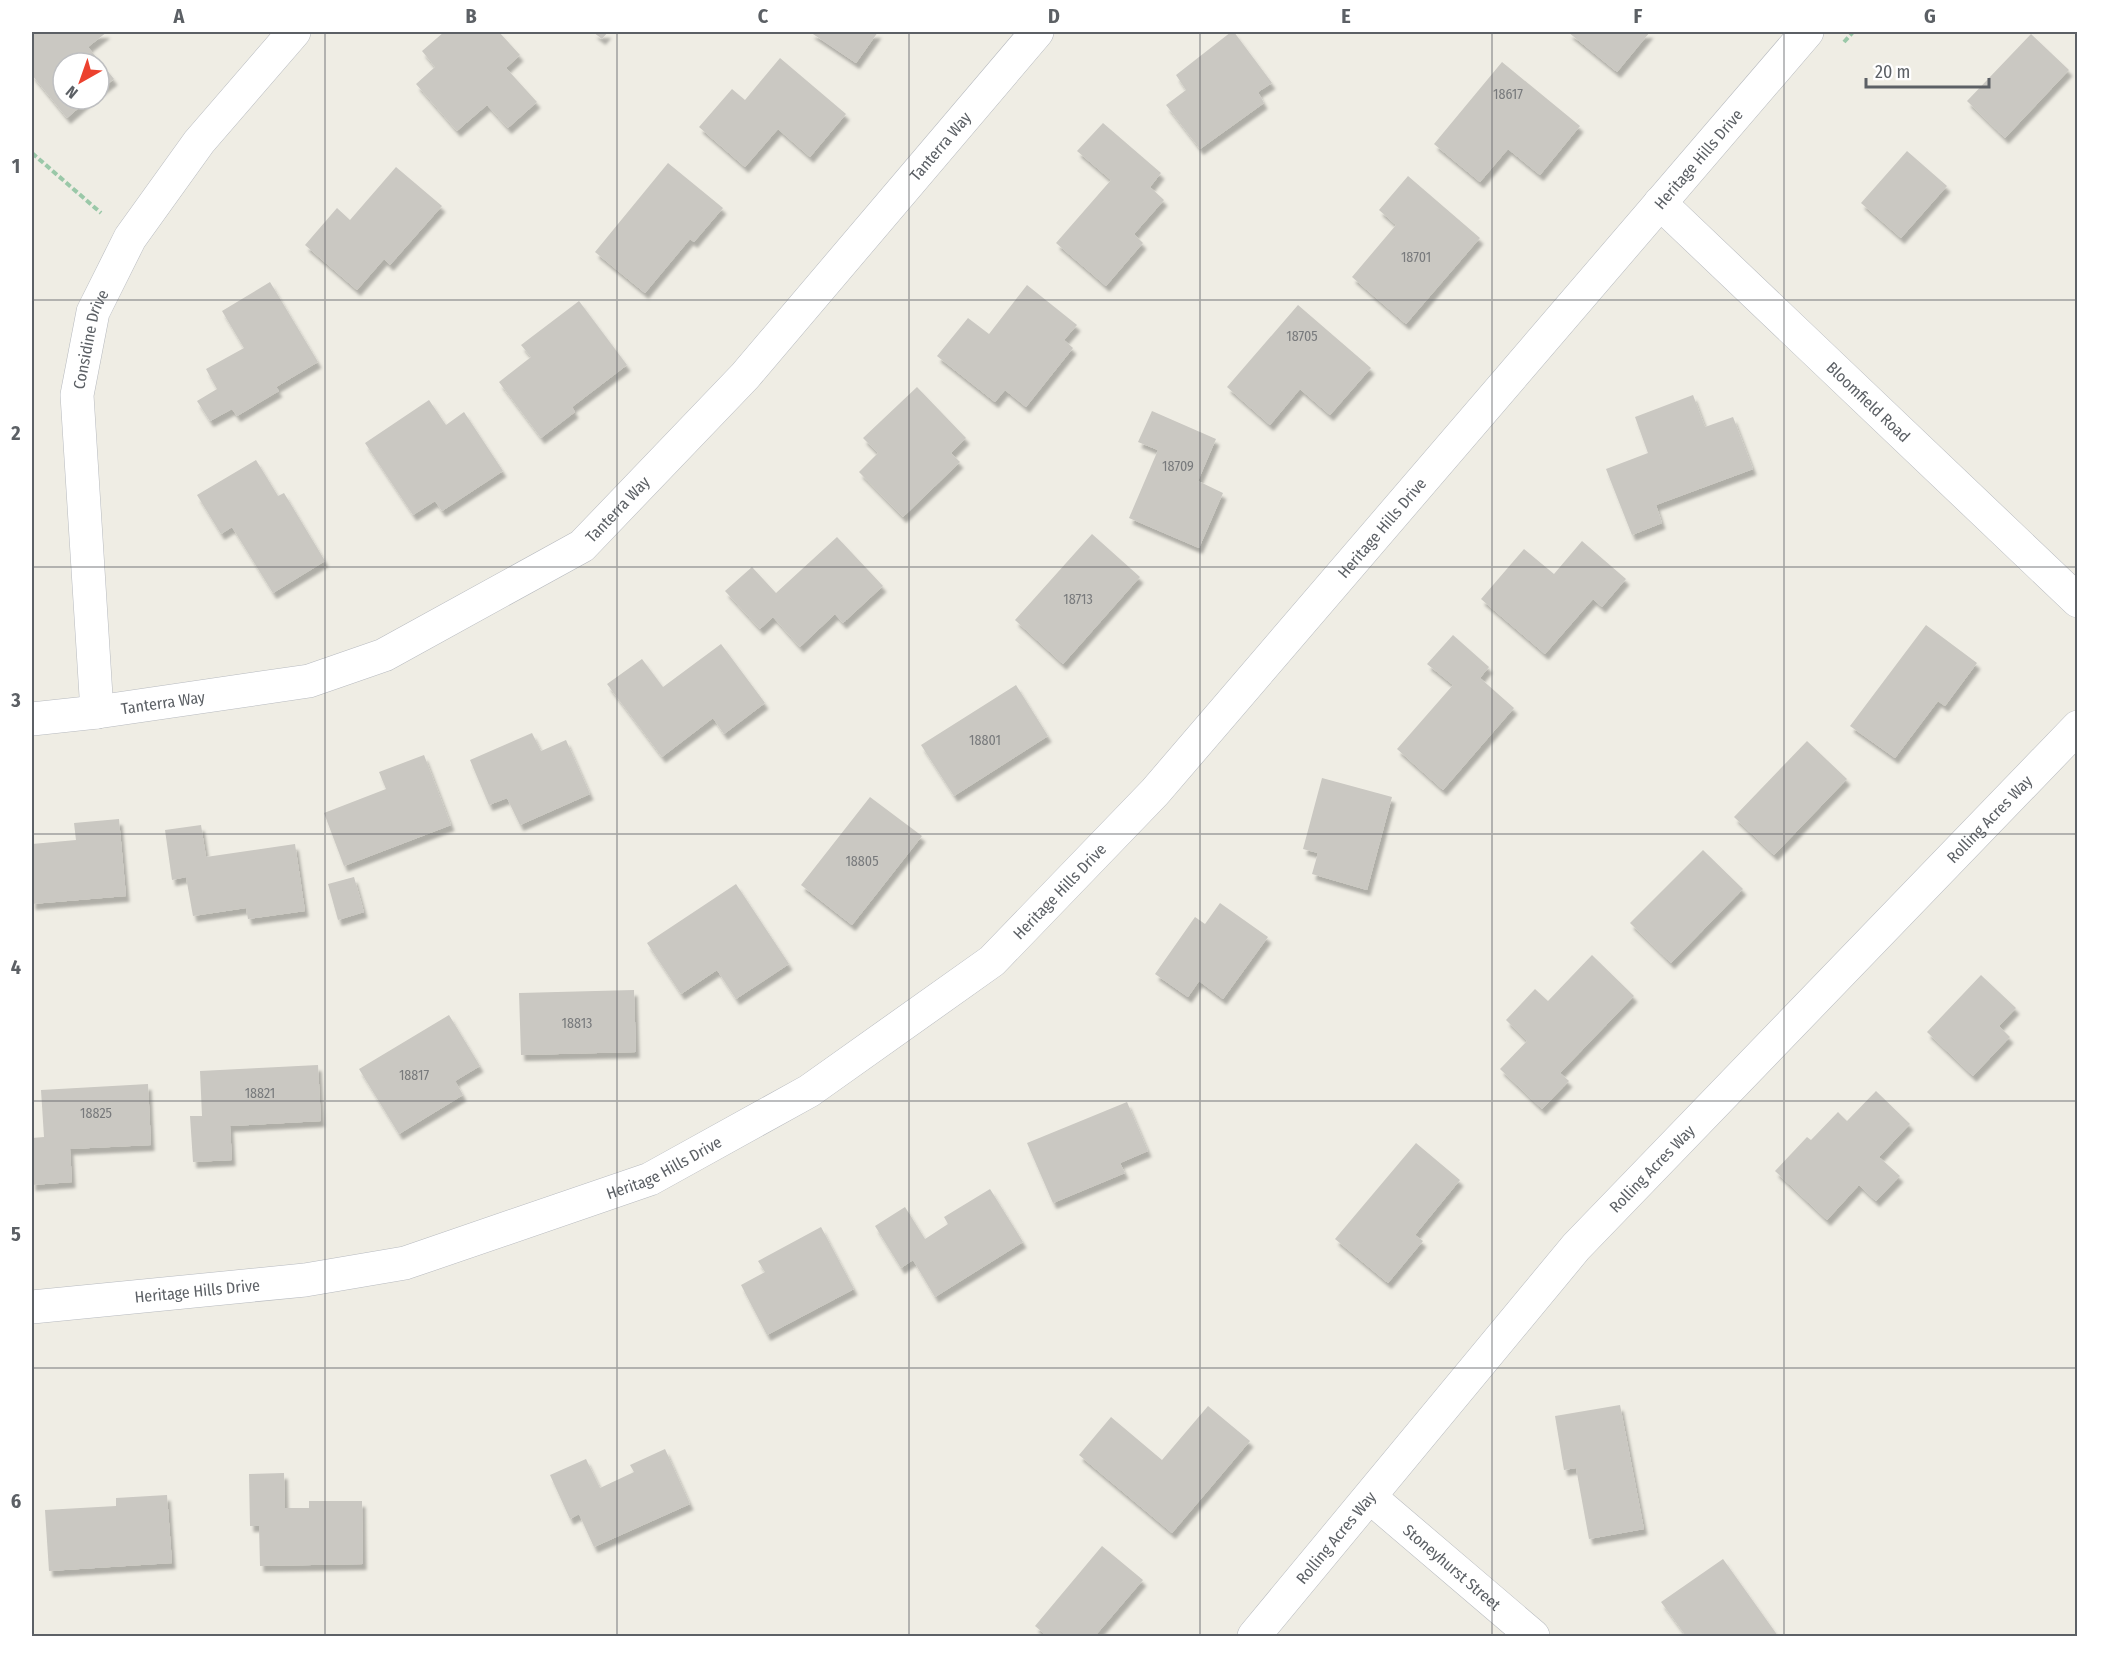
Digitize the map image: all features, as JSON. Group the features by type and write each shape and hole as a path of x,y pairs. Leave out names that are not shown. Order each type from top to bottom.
{"street":[{"name":"Considine Drive","path":"97,712 77,394 93,312 130,238 199,142 294,32"},
{"name":"Tanterra Way","path":"32,719 97,712 309,681 384,656 582,546 745,376 1037,32"},
{"name":"Heritage Hills Drive","path":"32,1307 304,1280 405,1263 650,1179 809,1091 992,961 1155,792 1807,32"},
{"name":"Bloomfield Road","path":"1660,203 2078,601"},
{"name":"Rolling Acres Way","path":"1254,1636 1576,1247 2078,727"},
{"name":"Stoneyhurst Street","path":"1370,1497 1533,1636"}],"path":[{"path":"1838,49 1853,32"},
{"path":"32,153 130,238"}],"building":[{"path":"32,32 107,32 88,47 91,51 51,51 51,98 32,75"},
{"path":"444,32 499,32 520,55 506,68 537,102 508,128 487,105 457,131 416,84 435,67 422,51"},
{"path":"593,32 608,32 602,39"},
{"path":"810,32 878,32 856,63"},
{"path":"1234,32 1272,83 1258,92 1264,103 1200,149 1166,105 1186,90 1176,75"},
{"path":"1568,32 1650,32 1617,72"},
{"path":"2031,34 2069,70 2005,138 1967,101"},
{"path":"780,58 846,114 810,157 778,129 745,167 699,127 732,89 745,100"},
{"path":"1502,62 1580,126 1540,175 1508,149 1480,182 1434,144"},
{"path":"61,111 75,111 67,118"},
{"path":"1103,123 1161,173 1150,187 1164,200 1134,234 1143,243 1106,286 1056,243 1111,180 1077,151"},
{"path":"1907,151 1947,186 1901,238 1861,203"},
{"path":"668,163 723,208 694,242 690,239 645,293 595,252"},
{"path":"396,167 442,206 390,265 384,259 357,290 305,245 337,208 350,220"},
{"path":"1408,176 1480,238 1406,324 1352,277 1396,225 1379,210"},
{"path":"270,282 318,362 276,387 279,391 237,416 232,409 210,421 197,401 217,389 206,369 244,348 222,311"},
{"path":"1027,285 1077,325 1064,340 1073,348 1026,407 1005,390 995,402 937,356 968,318 989,334"},
{"path":"579,301 627,365 572,407 575,412 541,438 499,382 531,357 521,345"},
{"path":"1298,305 1371,368 1330,415 1300,389 1270,425 1227,387"},
{"path":"917,387 966,438 951,453 960,462 903,517 859,472 878,453 863,438"},
{"path":"1693,395 1705,427 1733,417 1753,469 1656,505 1662,523 1632,535 1606,469 1648,453 1635,417"},
{"path":"429,400 446,425 464,412 503,471 442,511 435,501 413,515 365,443"},
{"path":"1152,411 1216,439 1198,481 1223,493 1199,548 1129,518 1158,450 1138,442"},
{"path":"256,460 278,496 284,493 325,561 273,593 232,527 221,534 197,495"},
{"path":"1092,534 1140,577 1063,664 1015,620"},
{"path":"837,537 883,586 843,623 835,614 800,647 773,617 760,629 725,591 752,567 776,593"},
{"path":"1582,541 1626,579 1602,607 1593,599 1545,654 1481,599 1524,549 1554,574"},
{"path":"1926,625 1977,663 1945,706 1938,701 1895,758 1850,726"},
{"path":"1453,635 1489,667 1480,678 1514,708 1443,790 1397,749 1453,685 1427,664"},
{"path":"721,644 765,703 724,734 713,718 662,757 607,684 642,659 663,687"},
{"path":"1016,685 1048,736 954,796 921,745"},
{"path":"532,733 541,751 566,740 590,794 520,825 507,798 489,805 470,760"},
{"path":"1807,741 1847,779 1774,855 1734,817"},
{"path":"424,755 451,825 344,866 324,813 386,789 379,772"},
{"path":"1322,778 1392,797 1367,890 1312,874 1318,853 1303,849"},
{"path":"870,797 922,836 852,925 801,885"},
{"path":"119,819 126,896 32,904 32,844 76,840 74,823"},
{"path":"201,825 206,857 295,844 305,911 248,919 246,908 193,916 186,877 172,880 165,830"},
{"path":"1703,850 1743,889 1671,963 1630,923"},
{"path":"354,877 364,912 338,920 328,884"},
{"path":"736,884 789,964 736,999 717,970 681,994 647,943"},
{"path":"1220,903 1268,937 1223,999 1199,981 1188,997 1155,974 1195,917 1205,924"},
{"path":"1592,955 1634,996 1560,1073 1569,1081 1542,1109 1500,1069 1527,1041 1506,1020 1535,989 1548,1001"},
{"path":"1981,975 2016,1008 1999,1026 2010,1037 1973,1076 1927,1032"},
{"path":"634,990 636,1052 521,1055 519,993"},
{"path":"449,1015 480,1066 455,1081 463,1095 399,1134 359,1069"},
{"path":"318,1065 321,1121 230,1126 232,1160 193,1162 190,1116 202,1116 200,1071"},
{"path":"148,1084 151,1145 70,1149 72,1182 32,1185 32,1138 44,1137 41,1090"},
{"path":"1876,1091 1910,1124 1879,1157 1900,1176 1876,1201 1859,1185 1827,1220 1775,1171 1807,1137 1811,1140 1838,1112 1847,1121"},
{"path":"1127,1102 1148,1151 1120,1163 1125,1173 1053,1203 1027,1143"},
{"path":"1416,1143 1460,1180 1415,1235 1423,1241 1388,1283 1335,1239"},
{"path":"990,1189 1023,1242 935,1297 913,1260 901,1268 875,1226 905,1207 925,1239 948,1224 944,1217"},
{"path":"821,1227 854,1289 767,1335 741,1285 765,1272 758,1261"},
{"path":"1620,1405 1644,1529 1589,1539 1576,1468 1564,1470 1555,1416"},
{"path":"1208,1406 1250,1441 1172,1533 1079,1455 1111,1417 1162,1460"},
{"path":"665,1449 690,1504 594,1547 579,1514 570,1519 550,1475 586,1459 600,1488 634,1472 630,1465"},
{"path":"284,1473 285,1508 309,1508 309,1501 362,1501 363,1564 260,1566 259,1526 250,1526 249,1474"},
{"path":"167,1495 172,1563 49,1571 45,1510 116,1506 116,1498"},
{"path":"1102,1546 1143,1580 1095,1636 1047,1636 1035,1626"},
{"path":"1723,1559 1778,1636 1686,1636 1661,1602"}]}
